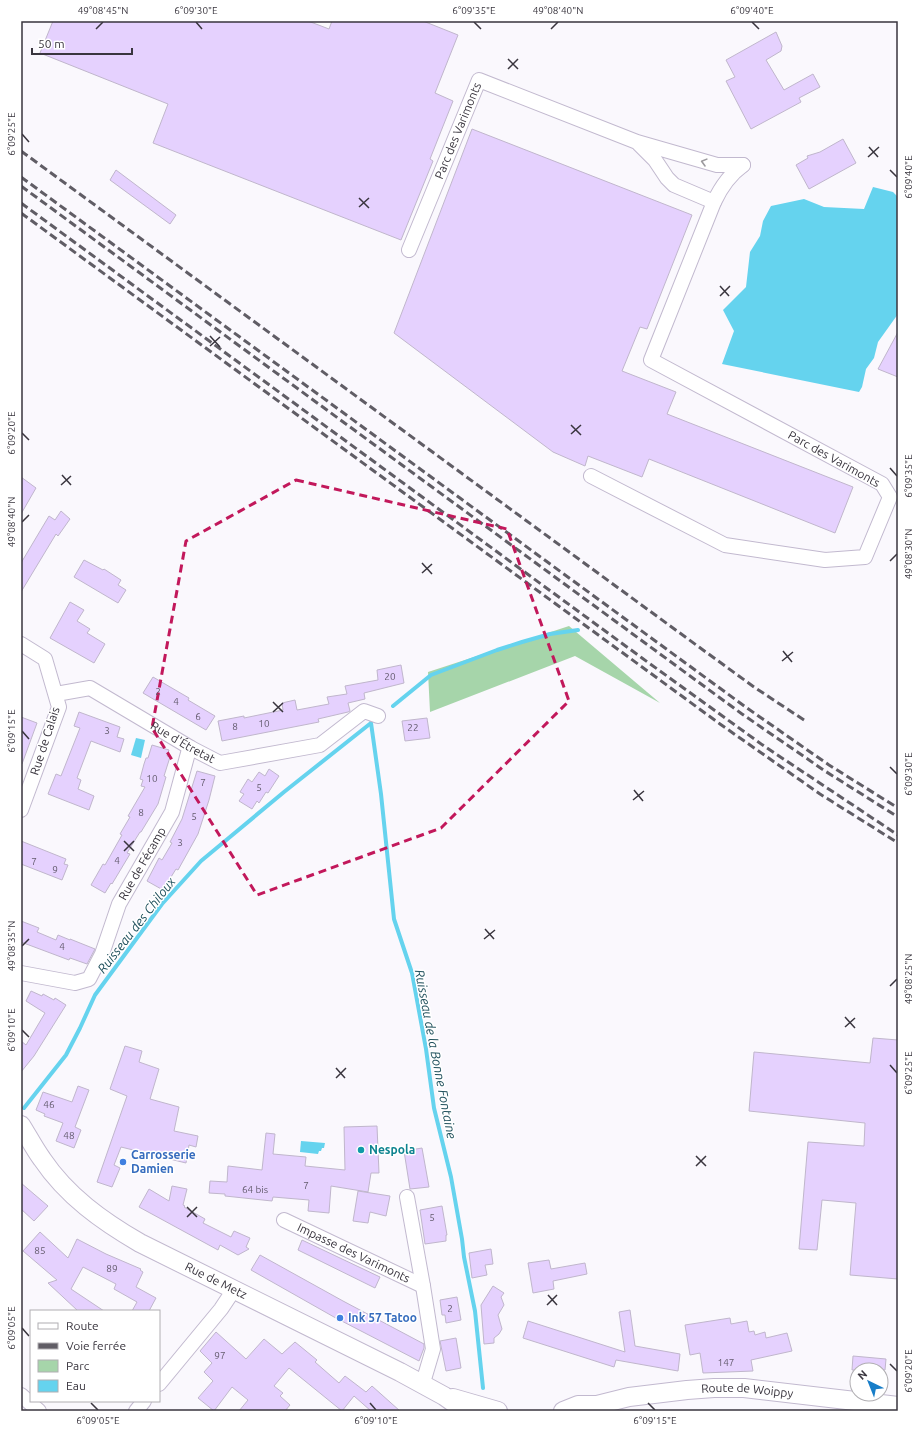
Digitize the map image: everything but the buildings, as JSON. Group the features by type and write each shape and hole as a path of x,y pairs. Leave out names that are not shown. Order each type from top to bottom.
{"street":[{"name":"Parc des Varimonts","path":"409,250 479,80 637,142 717,165 743,166 734,172 723,184 714,202 651,360 882,484 890,497 865,557 825,560 725,545 591,476"},
{"name":"Parc des Varimonts","path":"637,142 656,160 667,178 674,185 714,202"},
{"name":"Rue de Calais","path":"21,644 45,659 59,707 21,810"},
{"name":"Rue d'Étretat","path":"56,694 90,688 191,748 220,763 320,745 364,712 378,716"},
{"name":"Rue de Fécamp","path":"21,973 75,983 89,979 102,954 119,904 172,812 188,753 191,748"},
{"name":"Rue de Metz","path":"21,1125 42,1160 59,1181 76,1199 120,1231 140,1243 421,1383 444,1396 464,1411"},
{"name":"Impasse des Varimonts","path":"407,1198 433,1349 425,1376 421,1383"},
{"name":"Impasse des Varimonts","path":"284,1220 423,1286"},
{"path":"160,1383 221,1309 229,1297 232,1289"},
{"name":"Route de Woippy","path":"563,1411 578,1405 592,1408 628,1398 657,1393 729,1388 752,1389 898,1406"},
{"path":"21,1395 39,1411"},
{"name":"Rue de Metz","path":"444,1396 498,1411"},
{"path":"136,1411 143,1402"}],"highlighted area":[{"path":"296,480 507,529 569,701 441,828 257,895 152,728 186,541"}],"green space":[{"path":"569,626 660,703 575,656 430,712 428,672"}],"water":[{"path":"873,187 893,192 898,197 898,314 878,342 874,358 866,369 862,387 859,392 722,364 734,331 723,310 746,287 750,252 760,236 763,221 771,206 804,199 824,207 864,209"},
{"path":"136,738 145,740 141,758 131,755"},
{"path":"301,1141 325,1143 324,1148 319,1151 318,1154 300,1152"}],"waterway":[{"name":"Ruisseau de la Bonne Fontaine","path":"393,706 431,675 522,642 550,634 578,630"},
{"name":"Ruisseau de la Bonne Fontaine","path":"371,723 381,794 394,919 412,973 426,1049 434,1108 451,1177 464,1257 475,1311 483,1388"},
{"name":"Ruisseau des Chiloux","path":"24,1108 66,1055 95,995 162,904 201,861 284,792 371,723"}],"railway":[{"path":"21,151 754,687 807,722"},
{"path":"21,177 747,708 829,765 898,808"},
{"path":"21,186 742,714 825,771 898,817"},
{"path":"21,203 764,746 898,835"},
{"path":"21,213 720,724 820,794 898,843"}],"place":[{"name":"Nespola","path":"361,1150"},
{"name":"Carrosserie Damien","path":"123,1162"},
{"name":"Ink 57 Tatoo","path":"340,1318"}]}
